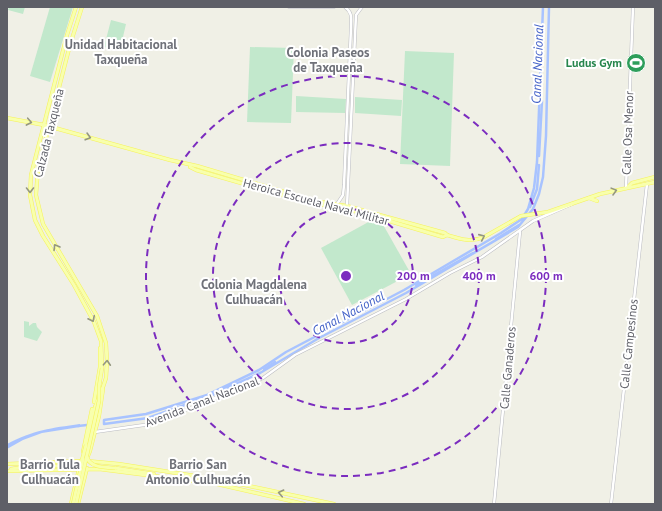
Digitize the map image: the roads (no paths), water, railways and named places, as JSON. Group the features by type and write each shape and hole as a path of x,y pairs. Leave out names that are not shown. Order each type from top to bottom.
{"main road":[{"name":"Calzada Taxqueña","path":"75,504 99,401 102,350 94,322 43,236 32,210 30,195 31,175 76,7"},
{"name":"Calzada Taxqueña","path":"82,7 75,27 38,170 36,195 43,224 91,305 101,324 106,343 107,362 99,416 90,451 86,458 88,461"},
{"path":"70,26 75,27"},
{"name":"Heroica Escuela Naval Militar","path":"7,118 44,125 187,165 197,166 315,201 337,204 347,208"},
{"name":"Heroica Escuela Naval Militar","path":"187,165 196,170 275,193 314,203 347,208 445,233 447,235 468,241 479,240 514,219 546,212 600,194 627,187"},
{"path":"627,187 632,183 655,177"},
{"path":"627,187 655,182"},
{"path":"589,198 598,201 600,194"},
{"path":"82,301 86,301 87,298"},
{"path":"86,307 87,304 91,305"},
{"name":"Calzada Taxqueña","path":"80,461 97,391 100,367 99,338"},
{"name":"Calzada Taxqueña","path":"75,504 86,446 97,400 103,387"},
{"path":"7,470 24,467 76,465 82,460 86,446"},
{"path":"83,449 86,453 90,451"},
{"path":"87,455 88,461 92,464 148,472 162,476"},
{"path":"7,464 80,461 120,464 221,480 333,504"},
{"path":"7,470 87,468 162,476 217,484 304,504"},
{"path":"75,504 87,468"},
{"path":"75,504 76,478 78,469"},
{"path":"76,478 81,475 84,479"}],"street":[{"path":"289,7 334,7"},
{"path":"337,204 343,195 344,190 346,154 351,15 350,11 345,7"},
{"path":"347,208 356,15 362,7"},
{"name":"Calle Osa Menor","path":"627,187 633,7"},
{"path":"351,15 353,13 356,15"},
{"path":"350,49 355,49"},
{"name":"Calle Campesinos","path":"611,504 647,184"},
{"name":"Avenida Canal Nacional","path":"95,432 150,424 255,382 295,356 406,299 482,256 533,221 568,207 574,203"},
{"name":"Calle Ganaderos","path":"494,504 520,231"}],"water":[{"path":"80,424 80,427 42,433 23,440 7,449 7,444 34,433 51,428"}],"waterway":[{"name":"Canal Nacional","path":"543,7 537,162 534,188 528,209 522,219 404,290 286,352 259,370 207,395 146,414 104,420 104,424 148,418 210,396 260,373 319,338 406,293 518,227 533,209 539,194 543,177 546,136 549,7"},
{"name":"Canal Nacional","path":"539,156 542,101"},
{"name":"Canal Nacional","path":"530,207 537,189 539,165"},
{"name":"Canal Nacional","path":"496,239 519,225"},
{"name":"Canal Nacional","path":"416,285 473,253"},
{"name":"Canal Nacional","path":"264,369 275,362"},
{"name":"Canal Nacional","path":"78,426 87,425"}],"place":[{"name":"Ludus Gym","path":"636,63"}],"district":[{"name":"Unidad Habitacional Taxqueña","path":"121,52"},
{"name":"Colonia Paseos de Taxqueña","path":"328,60"},
{"name":"Colonia Magdalena Culhuacán","path":"254,292"},
{"name":"Barrio Tula Culhuacán","path":"50,472"},
{"name":"Barrio San Antonio Culhuacán","path":"198,472"}]}
